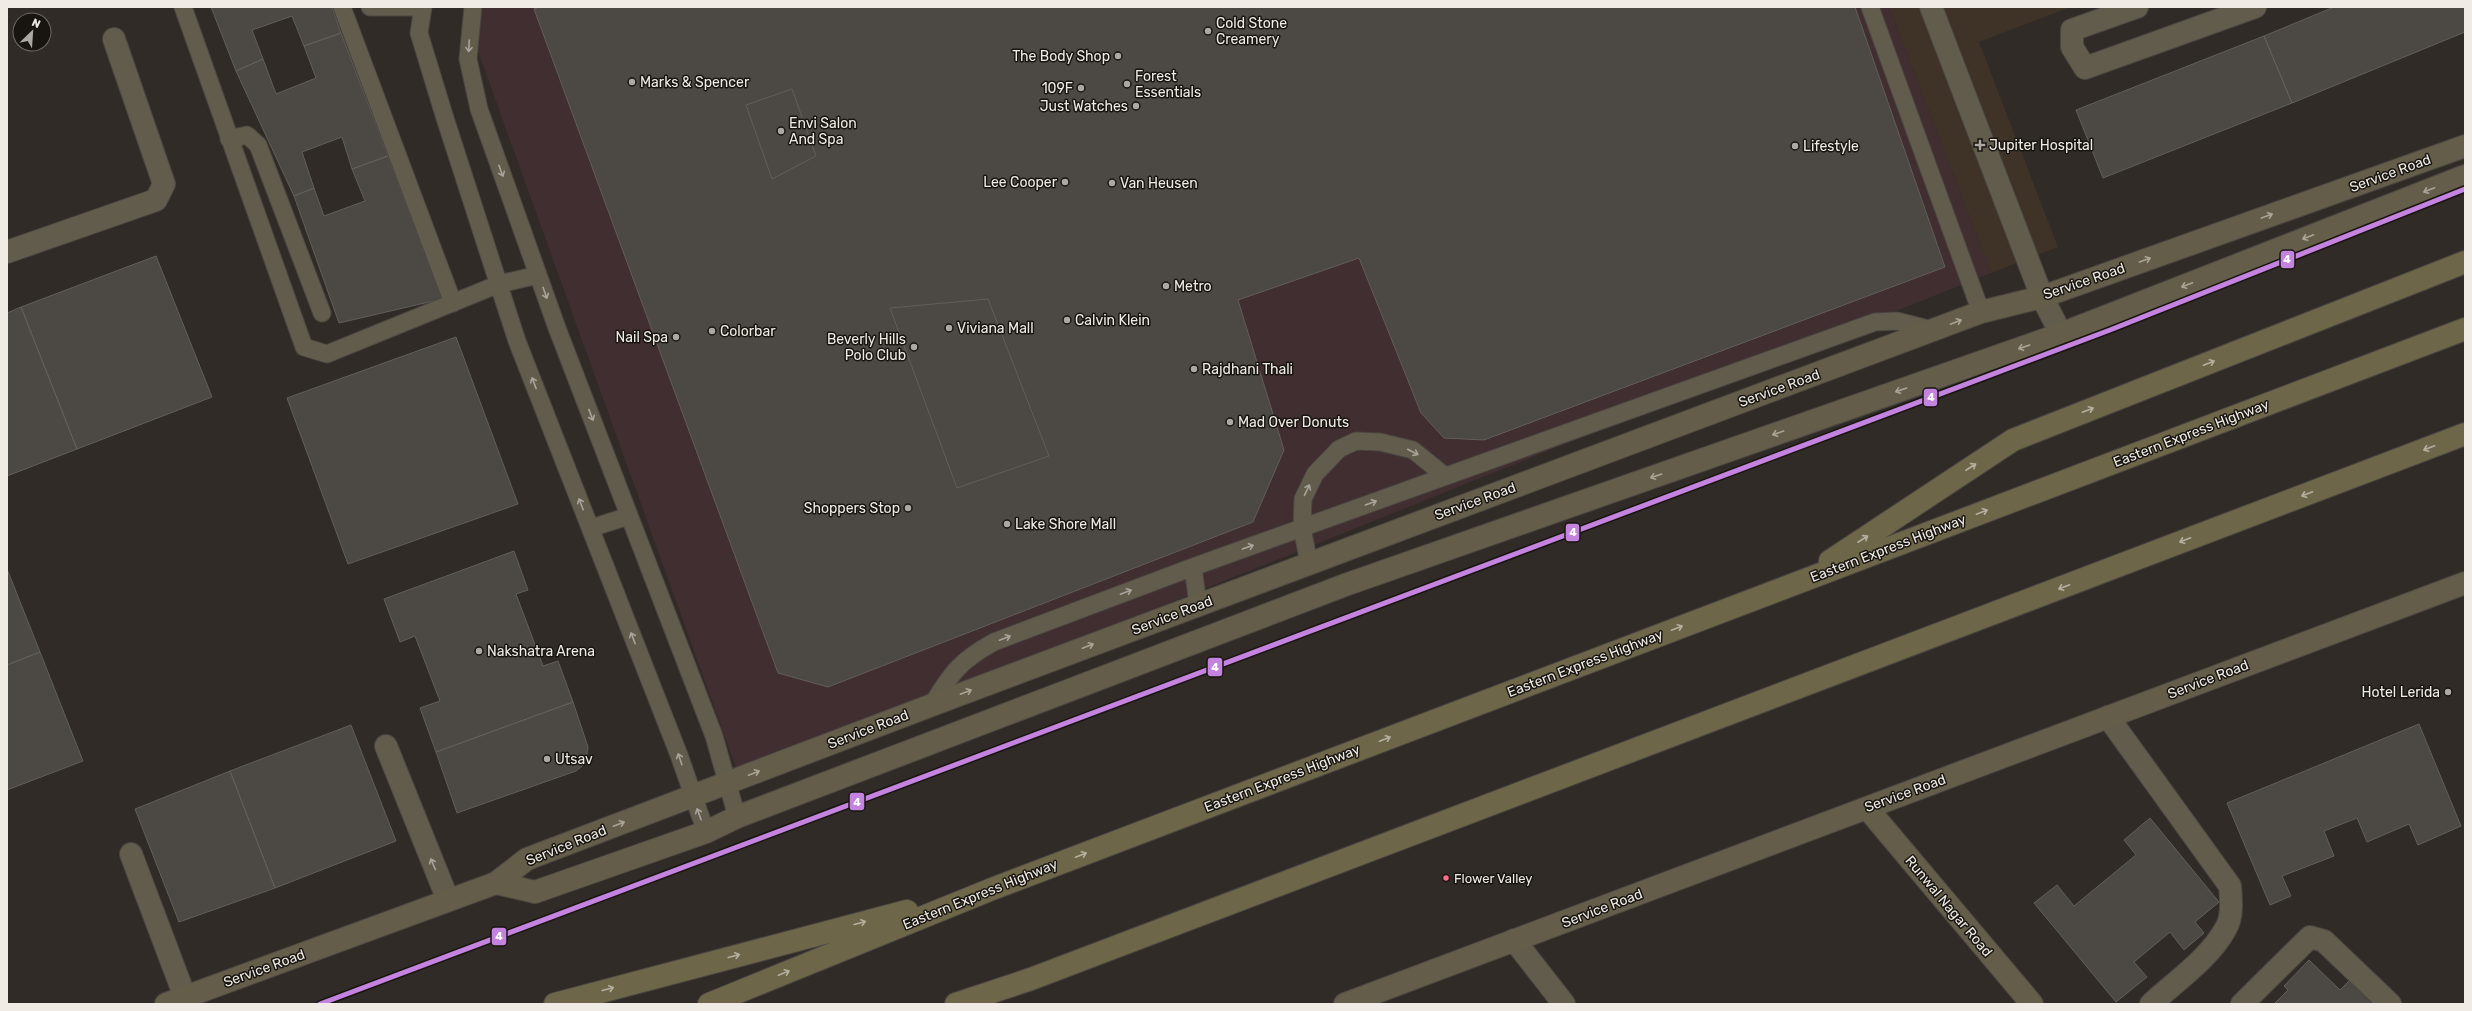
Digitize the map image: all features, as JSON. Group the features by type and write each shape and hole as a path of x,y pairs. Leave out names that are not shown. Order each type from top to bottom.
{"highway":[{"path":"1795,583 2013,440 2465,262"},
{"name":"Eastern Express Highway","path":"708,1004 992,888 2465,329"},
{"path":"956,1004 1031,979 2465,434"},
{"path":"555,1004 992,888"},
{"path":"979,1004 1031,979"}],"street":[{"path":"1930,7 2042,297 2061,334"},
{"path":"2137,7 2072,30 2072,47 2085,68 2254,7"},
{"path":"7,252 156,200 164,184 114,39"},
{"name":"Service Road","path":"176,1000 496,883 527,859 1309,563 1932,330 1981,312 2042,297 2465,146"},
{"name":"Service Road","path":"496,883 535,892 706,832 738,817 1345,585 2061,334 2465,176"},
{"name":"Service Road","path":"1345,1004 2465,583"},
{"path":"2108,717 2230,886 2232,906 2227,927 2209,951 2151,1004"},
{"path":"386,746 448,900"},
{"name":"Runwal Nagar Road","path":"1867,808 2032,1004"},
{"path":"131,854 176,1000"},
{"path":"2242,1004 2310,937 2324,941 2390,1004"},
{"path":"1514,940 1564,1004"}],"lane":[{"path":"183,7 304,347 327,354 499,284 538,275"},
{"path":"342,7 453,303"},
{"path":"370,7 423,7 419,33 517,341 591,528 706,832"},
{"path":"473,7 468,59 479,109 538,275 714,736 738,817"},
{"path":"1870,7 1981,312"},
{"path":"230,139 247,135 258,145 322,313"},
{"path":"932,705 950,675 970,655 994,642 1193,567 1875,322 1897,321 1932,330"},
{"path":"1309,563 1302,528 1304,499 1315,474 1339,449 1356,441 1380,442 1414,450 1446,476"},
{"path":"591,528 630,516"},
{"path":"1193,567 1198,605"}],"shaded area":[{"name":"Lake Shore Mall","path":"462,7 1889,7 1991,273 739,776"},
{"name":"Jupiter Hospital","path":"1889,7 2071,7 1979,42 2058,247 1991,273"}],"building":[{"path":"211,7 332,7 341,33 304,46 292,16 252,30 263,59 236,71"},
{"name":"Lake Shore Mall","path":"540,7 1855,7 1945,267 1484,440 1444,438 1421,413 1359,258 1238,300 1284,450 1253,522 828,687 778,673 534,9"},
{"path":"2334,7 2465,7 2465,32 2292,103 2264,36"},
{"path":"341,33 388,156 352,169 342,137 302,152 314,188 294,196 236,71 263,59 276,94 316,78 304,46"},
{"path":"2264,36 2292,103 2103,178 2076,110"},
{"name":"Envi Salon And Spa","path":"792,89 816,156 772,179 746,105"},
{"path":"388,156 442,299 339,323 294,196 314,188 324,216 365,201 352,169"},
{"path":"156,256 212,397 77,449 21,307"},
{"path":"988,299 1049,456 957,488 890,308"},
{"path":"21,307 77,449 7,476 7,313"},
{"path":"456,337 518,504 348,564 287,398"},
{"name":"Nakshatra Arena","path":"514,551 528,590 516,594 543,666 558,661 573,702 436,752 420,708 440,701 415,636 400,642 384,599"},
{"path":"7,569 40,652 7,665"},
{"path":"40,652 83,761 7,790 7,665"},
{"path":"573,702 588,747 586,762 581,767 576,771 457,813 436,752"},
{"path":"2419,724 2461,826 2418,845 2409,824 2367,842 2357,818 2324,831 2334,856 2282,876 2291,896 2270,905 2227,803"},
{"path":"351,725 396,841 275,888 230,771"},
{"path":"230,771 275,888 179,922 135,809"},
{"path":"2150,818 2219,902 2195,922 2204,933 2184,950 2170,932 2134,962 2147,977 2116,1002 2034,903 2057,885 2074,906 2136,855 2124,840"},
{"path":"2309,960 2340,990 2353,977 2375,1004 2274,1004 2288,990 2284,986"}],"transit line":[{"name":"4","path":"320,1004 2110,330 2465,189"}],"place":[{"name":"Cold Stone Creamery","path":"1208,31"},
{"name":"The Body Shop","path":"1118,56"},
{"name":"Marks & Spencer","path":"632,82"},
{"name":"Forest Essentials","path":"1127,84"},
{"name":"109F","path":"1081,88"},
{"name":"Just Watches","path":"1136,106"},
{"name":"Envi Salon And Spa","path":"781,131"},
{"name":"Jupiter Hospital","path":"1980,145"},
{"name":"Lifestyle","path":"1795,146"},
{"name":"Lee Cooper","path":"1065,182"},
{"name":"Van Heusen","path":"1112,183"},
{"name":"Metro","path":"1166,286"},
{"name":"Calvin Klein","path":"1067,320"},
{"name":"Viviana Mall","path":"949,328"},
{"name":"Colorbar","path":"712,331"},
{"name":"Nail Spa","path":"676,337"},
{"name":"Beverly Hills Polo Club","path":"914,347"},
{"name":"Rajdhani Thali","path":"1194,369"},
{"name":"Mad Over Donuts","path":"1230,422"},
{"name":"Shoppers Stop","path":"908,508"},
{"name":"Lake Shore Mall","path":"1007,524"},
{"name":"Nakshatra Arena","path":"479,651"},
{"name":"Hotel Lerida","path":"2448,692"},
{"name":"Utsav","path":"547,759"},
{"name":"Flower Valley","path":"1446,878"}]}
